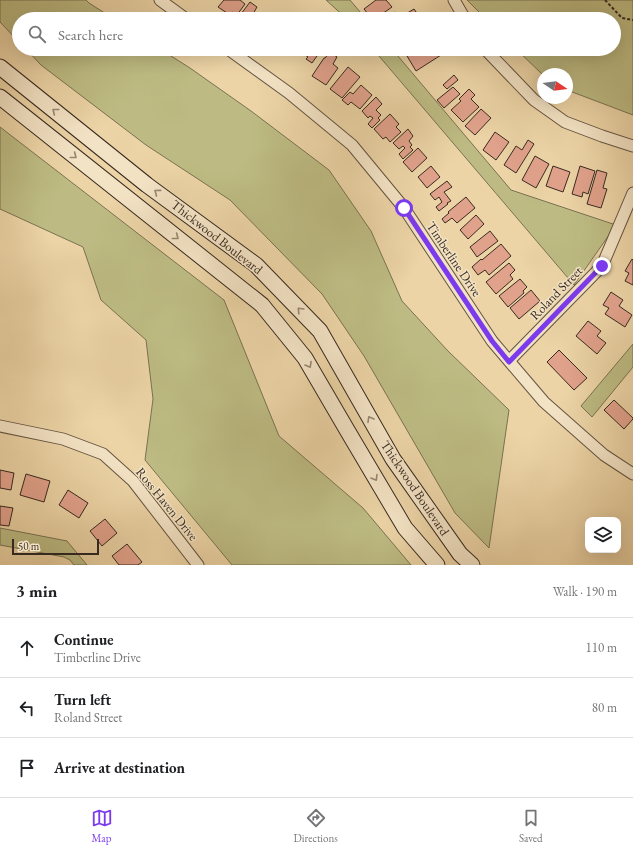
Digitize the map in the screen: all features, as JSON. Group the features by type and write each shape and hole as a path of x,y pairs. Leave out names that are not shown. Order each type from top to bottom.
{"main road":[{"name":"Thickwood Boulevard","path":"0,67 147,185 256,265 320,331 393,459 460,554 472,565"},
{"name":"Thickwood Boulevard","path":"0,97 262,305 305,358 405,528 437,565"}],"street":[{"path":"160,0 176,12"},
{"path":"454,0 461,12"},
{"name":"Timberline Drive","path":"238,56 289,93 352,145 404,208 492,341 509,362 544,402 604,455 633,474"},
{"path":"492,56 534,100 565,122 633,146"},
{"name":"Roland Street","path":"509,362 602,266 633,193"},
{"name":"Ross Haven Drive","path":"0,426 63,439 103,454 133,481 198,565"}],"path":[{"path":"605,0 616,12"},
{"path":"621,17 633,20"}],"shaded area":[{"path":"0,0 86,0 103,12 12,12 12,35 0,22"},
{"path":"326,0 350,0 360,12 339,12"},
{"path":"467,0 633,0 633,115 573,92 573,68 537,68 537,69 523,56 621,56 621,12 479,12"},
{"path":"33,56 171,56 251,111 329,170 371,231 402,301 448,351 509,410 489,548 455,513 364,356 322,294 230,200 146,145 41,65"},
{"path":"379,56 398,56 511,190 616,225 574,285"},
{"path":"0,127 224,300 279,436 363,508 411,565 232,565 145,460 153,399 146,340 101,300 83,247 0,209"},
{"path":"633,344 633,367 592,417 581,406"},
{"path":"0,528 67,541 87,565 74,565 70,560 64,557 0,545"}],"building":[{"path":"224,0 240,0 245,4 239,12 226,12 218,7"},
{"path":"376,0 386,0 392,7 385,12 366,12 364,9"},
{"path":"250,2 257,7 254,12 242,12"},
{"path":"414,9 416,12 409,12"},
{"path":"307,56 317,56 312,63 306,59 308,57"},
{"path":"327,56 337,57 333,64 338,68 326,85 312,76"},
{"path":"407,56 439,56 416,71"},
{"path":"348,67 360,77 342,98 330,89"},
{"path":"454,75 458,80 447,89 443,85"},
{"path":"361,85 372,95 360,109 351,102 348,105 342,100 350,92 353,94"},
{"path":"453,87 460,94 444,108 437,100"},
{"path":"469,89 475,95 471,99 479,107 463,122 451,110 461,101 459,99"},
{"path":"376,97 382,104 376,110 381,115 378,118 380,120 372,128 368,124 373,118 370,116 368,118 362,111"},
{"path":"481,109 491,118 475,135 465,126"},
{"path":"390,114 399,124 396,127 401,132 390,142 386,137 383,139 374,129"},
{"path":"408,129 413,136 409,141 412,145 410,147 413,150 403,159 399,154 405,148 403,146 399,149 393,143"},
{"path":"495,132 509,142 496,160 483,150"},
{"path":"528,140 534,144 516,173 504,165 516,146 522,150"},
{"path":"418,148 427,158 412,172 403,162"},
{"path":"535,156 549,164 536,188 522,180"},
{"path":"431,166 440,177 427,188 418,177"},
{"path":"553,166 570,172 563,192 546,186"},
{"path":"580,166 595,171 588,194 583,192 582,197 572,194"},
{"path":"597,170 607,173 603,188 607,189 601,208 587,204"},
{"path":"447,181 452,187 444,192 451,201 439,211 436,207 442,202 439,197 435,200 430,194"},
{"path":"466,197 475,208 457,223 452,218 445,223 442,219"},
{"path":"476,215 484,224 468,239 460,230"},
{"path":"490,231 498,241 477,257 470,247"},
{"path":"501,244 511,256 489,275 485,270 478,275 472,267"},
{"path":"632,259 633,285 625,281 629,273 625,271"},
{"path":"509,263 515,270 510,275 513,279 496,294 486,282"},
{"path":"520,279 527,287 523,291 524,293 508,307 499,296"},
{"path":"531,290 540,301 519,319 510,308"},
{"path":"611,292 623,300 619,306 632,315 625,327 605,314 609,308 603,305"},
{"path":"588,321 601,331 597,336 606,343 597,354 576,336"},
{"path":"559,350 587,378 574,390 547,362"},
{"path":"614,400 633,418 624,429 604,410"},
{"path":"0,470 14,473 11,490 0,488"},
{"path":"26,474 50,481 44,502 20,495"},
{"path":"68,490 88,503 79,518 59,505"},
{"path":"0,506 13,508 9,526 0,525"},
{"path":"105,519 117,533 102,546 90,531"},
{"path":"127,544 142,562 138,565 119,565 112,556"}],"route":[{"path":"404,208 492,341 509,362 602,266"}]}
